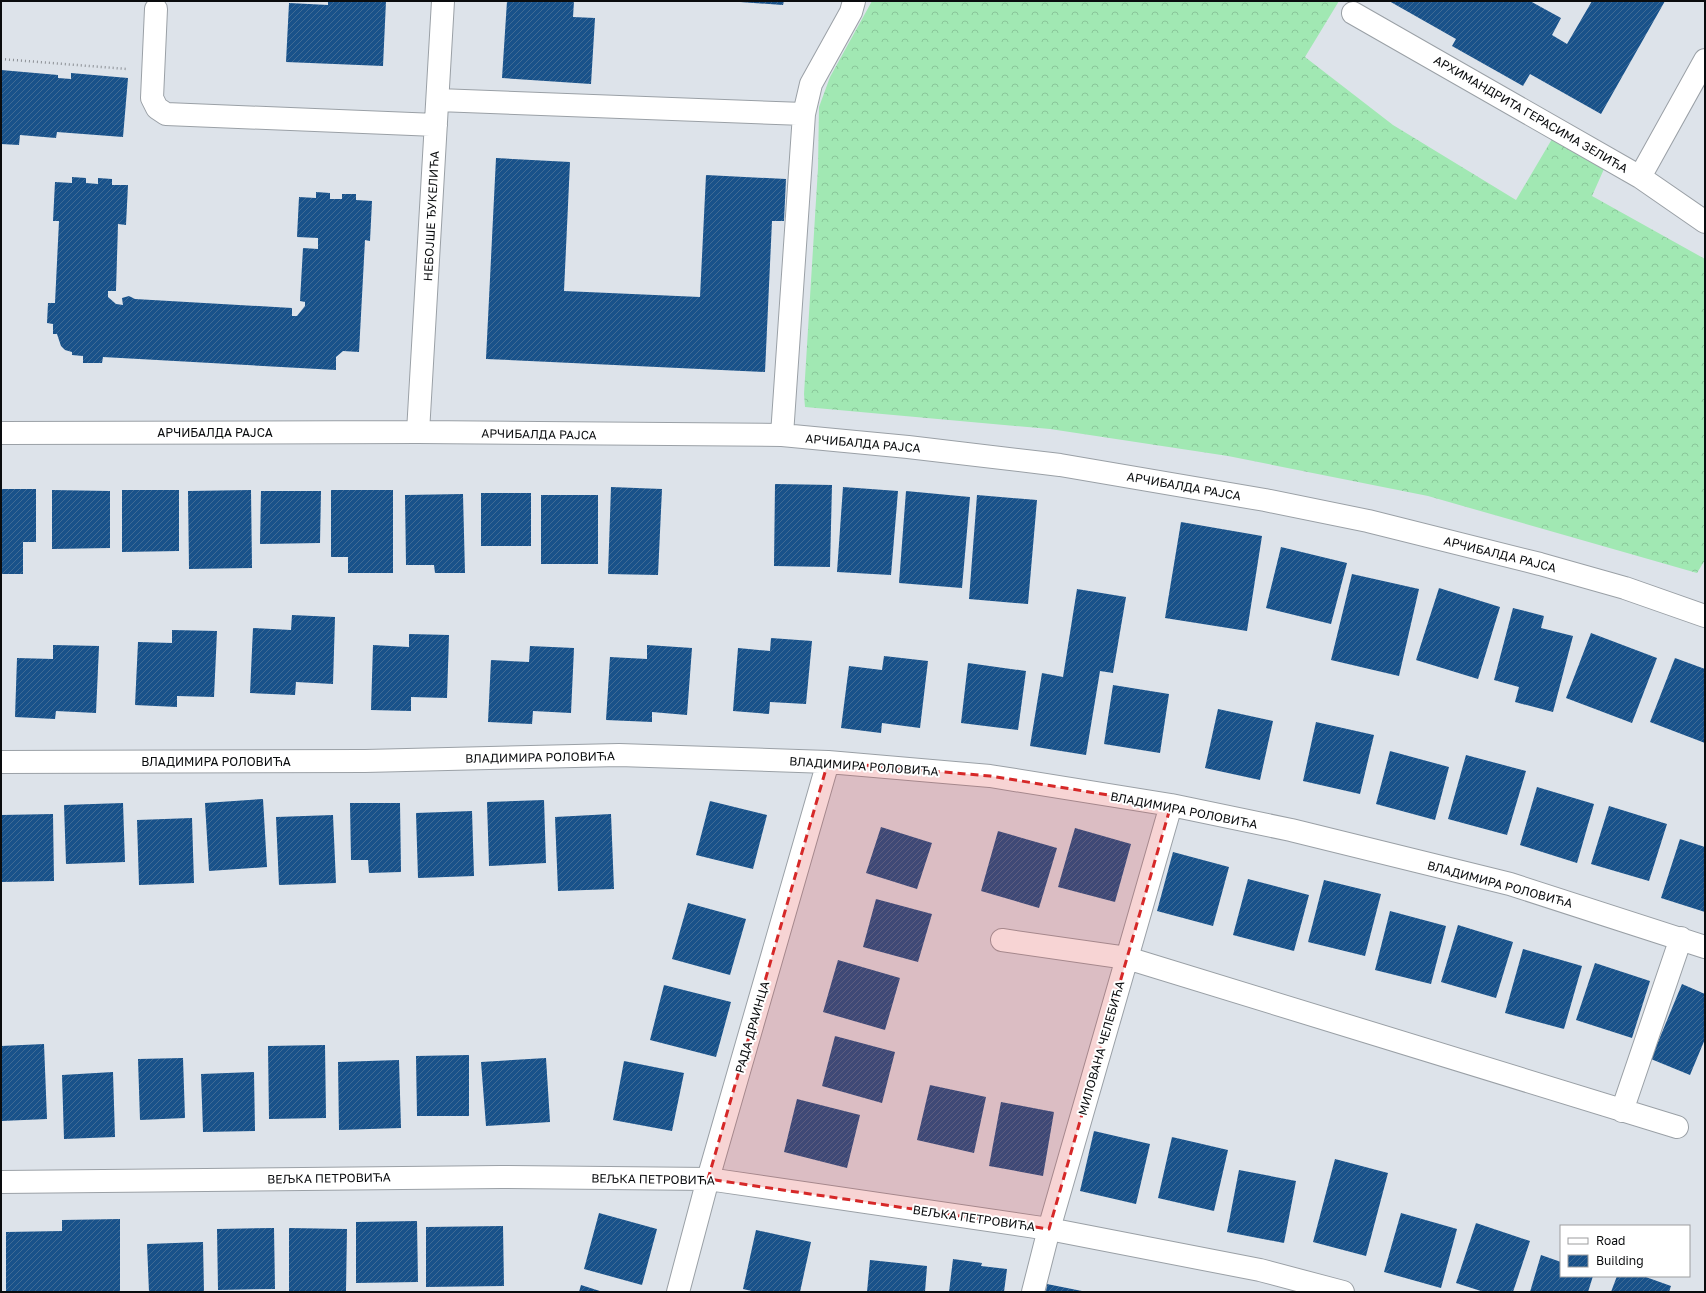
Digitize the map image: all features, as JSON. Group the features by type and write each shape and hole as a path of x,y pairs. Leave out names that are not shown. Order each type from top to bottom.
{"street":[{"name":"НЕБОЈШЕ ЂУКЕЛИЋА","path":"418,432 443,1"},
{"path":"782,435 804,114 811,84 851,12 854,1"},
{"path":"156,9 152,98 157,108 166,114 436,125"},
{"name":"АРХИМАНДРИТА ГЕРАСИМА ЗЕЛИЋА","path":"1353,13 1640,177 1705,222"},
{"path":"1640,177 1705,60"},
{"path":"438,100 804,114"},
{"name":"АРЧИБАЛДА РАЈСА","path":"1,433 418,432 782,435 908,447 1060,465 1265,500 1368,521 1540,564 1625,588 1705,616"},
{"name":"ВЛАДИМИРА РОЛОВИЋА","path":"1,762 365,761 619,755 828,762 990,776 1171,805 1291,830 1510,884 1705,947"},
{"name":"РАДА ДРАИНЦА","path":"678,1292 708,1179 828,762"},
{"name":"МИЛОВАНА ЧЕЛЕБИЋА","path":"1032,1292 1171,805"},
{"path":"1622,1111 1681,938"},
{"path":"1002,940 1127,958 1677,1128"},
{"name":"ВЕЉКА ПЕТРОВИЋА","path":"1,1182 501,1177 708,1179 1049,1229 1260,1270 1343,1292"}],"path":[{"path":"1,59 153,69"}],"highlighted area":[{"path":"828,762 990,776 1171,805 1049,1229 708,1179"}],"green space":[{"path":"872,1 1339,1 1305,57 1393,125 1516,200 1552,139 1604,169 1592,196 1705,259 1705,560 1697,573 1428,496 1228,456 1050,429 805,407 804,394 818,168 819,107 830,77"}],"building":[{"path":"328,1 386,1 383,66 286,62 289,3 328,5"},
{"path":"507,1 574,1 573,17 595,18 591,84 502,78"},
{"path":"740,1 784,1 783,5"},
{"path":"1389,1 1530,1 1561,18 1552,35 1567,44 1592,1 1665,1 1601,114 1530,74 1523,86 1452,46 1456,39"},
{"path":"1,70 58,75 58,78 71,79 71,73 128,78 123,137 57,132 56,138 20,135 19,145 1,144"},
{"path":"496,158 570,162 564,291 700,297 706,175 786,179 784,221 772,221 765,372 486,359"},
{"path":"72,177 86,178 86,183 98,184 98,178 112,179 112,185 128,185 126,225 118,224 116,291 108,291 108,297 116,304 123,305 122,298 129,296 135,299 292,308 292,316 297,316 305,306 305,302 300,301 303,248 318,249 318,238 297,237 299,197 316,198 316,192 330,193 330,199 342,199 342,194 356,194 356,200 372,201 370,241 365,240 359,352 343,351 336,357 336,370 103,357 102,363 83,363 83,356 72,355 72,352 65,350 61,346 57,334 53,334 53,324 47,323 48,303 55,303 59,221 53,221 55,182 72,183"},
{"path":"775,484 832,485 830,567 774,566"},
{"path":"611,487 662,489 658,575 608,574"},
{"path":"843,487 898,491 891,575 837,572"},
{"path":"2,489 36,489 36,542 23,542 23,574 1,574"},
{"path":"52,490 110,491 110,548 52,549"},
{"path":"122,490 179,490 179,551 122,552"},
{"path":"251,490 252,568 189,569 188,491"},
{"path":"331,490 393,490 393,573 348,573 348,557 331,557"},
{"path":"261,491 321,491 320,543 260,544"},
{"path":"906,491 970,497 962,588 899,583"},
{"path":"481,493 531,493 531,546 481,546"},
{"path":"463,494 465,573 435,573 434,565 406,565 405,495"},
{"path":"541,495 598,495 598,564 541,564"},
{"path":"977,495 1037,500 1028,604 969,599"},
{"path":"1181,522 1262,536 1247,631 1165,618"},
{"path":"1281,547 1347,563 1331,624 1266,608"},
{"path":"1352,574 1419,589 1399,676 1331,660"},
{"path":"1439,588 1500,607 1478,679 1416,660"},
{"path":"1077,589 1126,597 1113,673 1100,671 1086,755 1030,746 1042,673 1063,677"},
{"path":"1513,608 1544,616 1541,628 1573,636 1553,712 1515,702 1519,687 1494,680"},
{"path":"292,615 335,617 333,684 296,682 295,695 250,693 253,628 291,630"},
{"path":"172,630 217,631 214,697 177,696 177,707 135,705 138,642 172,643"},
{"path":"1591,633 1657,658 1632,723 1566,698"},
{"path":"409,634 449,635 447,698 411,697 411,711 371,710 373,645 409,647"},
{"path":"771,638 812,641 806,704 770,702 769,714 733,711 738,648 770,651"},
{"path":"53,645 99,646 96,713 56,711 55,719 15,717 17,658 53,659"},
{"path":"647,645 692,648 687,715 652,712 652,722 606,720 610,657 647,659"},
{"path":"530,646 574,648 571,713 533,711 532,724 488,722 491,660 529,662"},
{"path":"884,656 928,661 920,728 882,723 881,733 841,728 849,666 882,670"},
{"path":"1675,658 1705,669 1705,743 1650,722"},
{"path":"968,663 1026,671 1018,730 961,723"},
{"path":"1113,685 1169,694 1160,753 1104,744"},
{"path":"1218,709 1273,721 1260,780 1205,768"},
{"path":"1316,722 1374,735 1360,794 1303,781"},
{"path":"1390,751 1449,767 1435,820 1376,804"},
{"path":"1466,755 1526,771 1507,835 1448,819"},
{"path":"1537,787 1594,804 1577,863 1520,845"},
{"path":"263,799 267,867 209,871 205,803"},
{"path":"544,800 546,863 489,866 487,802"},
{"path":"710,801 767,815 753,869 696,855"},
{"path":"123,803 125,862 66,864 64,805"},
{"path":"350,803 400,803 401,872 369,873 368,860 351,860"},
{"path":"1609,806 1667,824 1649,881 1591,864"},
{"path":"472,811 474,876 418,878 416,813"},
{"path":"53,814 54,881 1,882 1,815"},
{"path":"611,814 614,889 558,891 555,817"},
{"path":"333,815 336,883 279,885 276,817"},
{"path":"192,818 194,883 139,885 137,820"},
{"path":"881,827 932,843 917,889 866,873"},
{"path":"1075,828 1131,844 1115,902 1058,887"},
{"path":"998,831 1057,848 1039,908 981,891"},
{"path":"1680,839 1705,847 1705,912 1661,898"},
{"path":"1173,852 1229,867 1213,926 1157,911"},
{"path":"1248,879 1309,895 1294,951 1233,935"},
{"path":"1324,880 1381,894 1365,956 1308,942"},
{"path":"876,899 932,914 918,962 863,947"},
{"path":"688,903 746,919 730,975 672,959"},
{"path":"1390,911 1446,926 1431,984 1375,970"},
{"path":"1458,925 1513,942 1496,998 1441,982"},
{"path":"1523,949 1582,966 1564,1029 1505,1013"},
{"path":"838,960 900,978 885,1030 823,1012"},
{"path":"1595,963 1650,981 1632,1038 1576,1020"},
{"path":"1682,984 1705,994 1705,1039 1690,1075 1651,1059"},
{"path":"664,985 731,1002 716,1057 650,1040"},
{"path":"835,1036 895,1052 882,1103 822,1086"},
{"path":"44,1044 47,1119 1,1121 1,1046"},
{"path":"325,1045 326,1118 269,1119 268,1046"},
{"path":"469,1055 469,1116 417,1116 416,1056"},
{"path":"183,1058 185,1118 140,1120 138,1059"},
{"path":"546,1058 550,1122 486,1126 481,1062"},
{"path":"399,1060 401,1128 339,1130 338,1062"},
{"path":"624,1061 684,1073 672,1131 613,1120"},
{"path":"113,1072 115,1137 64,1139 62,1075"},
{"path":"254,1072 255,1131 203,1132 201,1074"},
{"path":"930,1085 986,1097 974,1153 917,1140"},
{"path":"797,1099 860,1115 847,1168 784,1152"},
{"path":"1001,1102 1054,1112 1043,1176 989,1166"},
{"path":"1094,1131 1150,1144 1136,1204 1080,1191"},
{"path":"1172,1137 1228,1150 1214,1211 1158,1198"},
{"path":"1335,1159 1388,1173 1366,1256 1313,1242"},
{"path":"1239,1170 1296,1181 1284,1243 1227,1232"},
{"path":"599,1213 657,1229 642,1285 584,1269"},
{"path":"1401,1213 1457,1229 1441,1288 1384,1272"},
{"path":"120,1219 120,1292 6,1292 6,1232 62,1231 62,1220"},
{"path":"417,1221 418,1282 356,1283 356,1222"},
{"path":"1476,1223 1530,1241 1513,1292 1484,1292 1456,1283"},
{"path":"503,1226 504,1286 426,1287 426,1227"},
{"path":"274,1228 275,1289 218,1290 217,1229"},
{"path":"289,1228 347,1229 346,1292 289,1292"},
{"path":"756,1230 811,1242 800,1292 756,1292 743,1289"},
{"path":"203,1242 204,1292 149,1292 147,1244"},
{"path":"1541,1255 1560,1262 1560,1277 1593,1277 1588,1292 1530,1292"},
{"path":"953,1259 982,1263 981,1266 1007,1269 1004,1292 949,1292"},
{"path":"870,1260 927,1266 925,1292 867,1292"},
{"path":"1617,1277 1646,1277 1671,1286 1669,1292 1611,1292"},
{"path":"1047,1284 1082,1291 1082,1292 1046,1292"},
{"path":"581,1285 603,1292 579,1292"}]}
